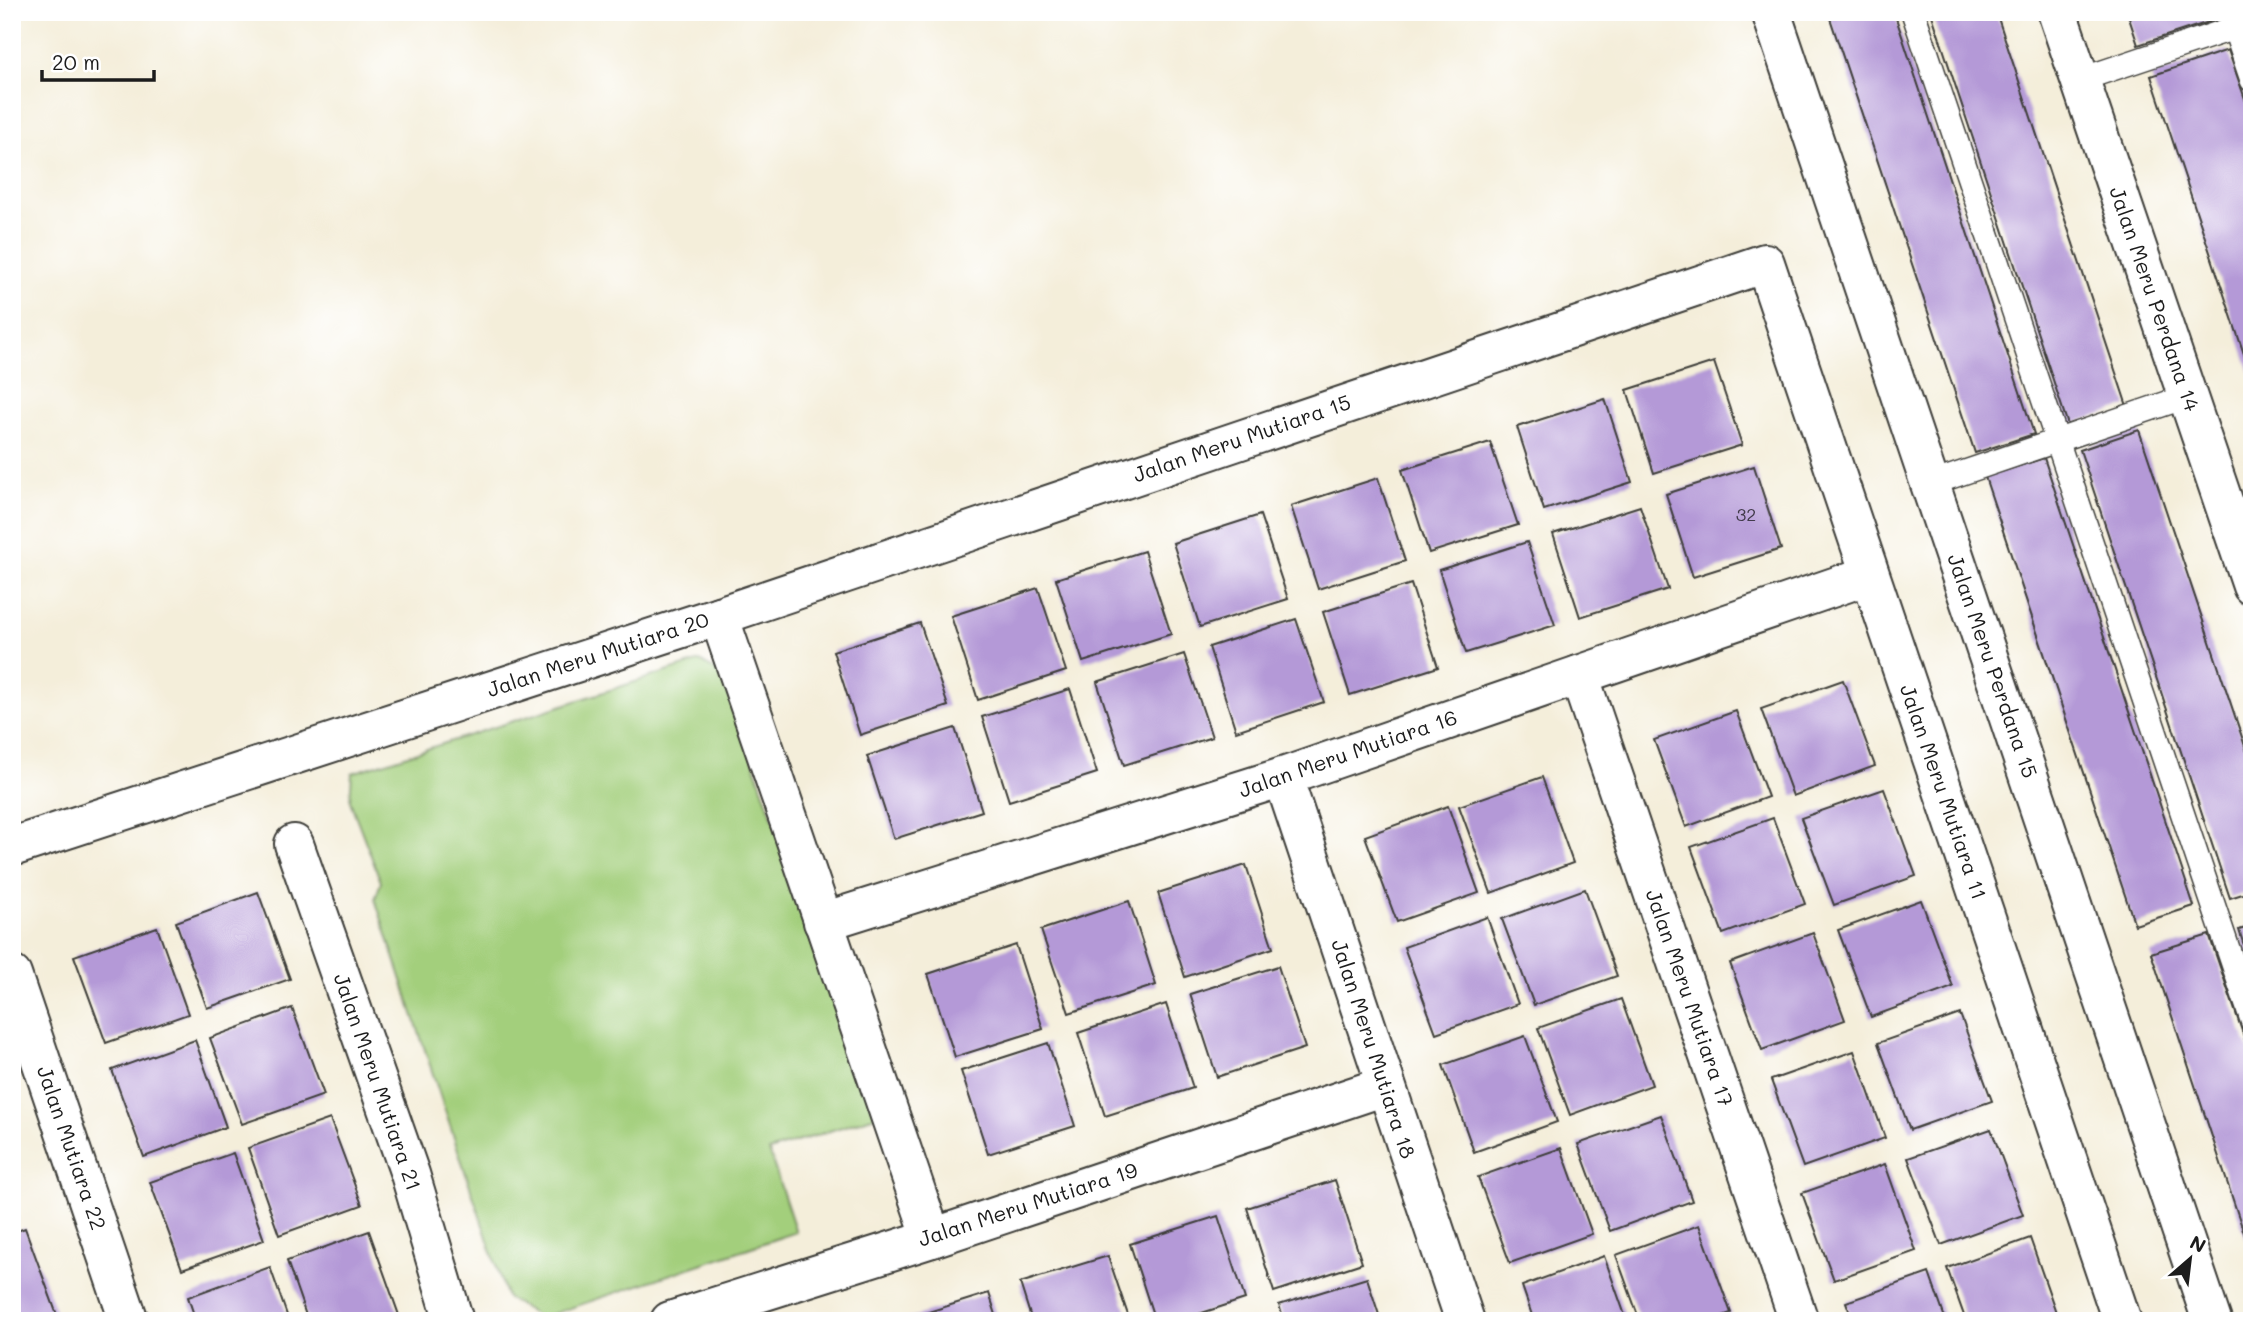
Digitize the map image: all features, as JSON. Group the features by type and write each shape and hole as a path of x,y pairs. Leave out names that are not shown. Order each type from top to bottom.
{"street":[{"name":"Jalan Meru Perdana 15","path":"1772,12 2212,1321"},
{"name":"Jalan Meru Perdana 14","path":"2057,12 2252,586"},
{"name":"Jalan Meru Mutiara 11","path":"1765,263 2122,1321"},
{"name":"Jalan Meru Mutiara 15","path":"719,616 1765,263"},
{"name":"Jalan Meru Mutiara 16","path":"823,922 1283,777 1869,575"},
{"name":"Jalan Meru Mutiara 20","path":"12,847 719,616 932,1238"},
{"name":"Jalan Meru Mutiara 17","path":"1579,675 1798,1321"},
{"name":"Jalan Meru Mutiara 18","path":"1283,777 1465,1321"},
{"name":"Jalan Meru Mutiara 21","path":"294,844 410,1174 454,1321"},
{"name":"Jalan Mutiara 22","path":"12,975 129,1321"},
{"name":"Jalan Meru Mutiara 19","path":"670,1321 932,1238 1385,1086"}],"lane":[{"path":"1913,12 2252,1020"},
{"path":"2079,80 2238,21 2252,80"},
{"path":"1930,484 2188,396"}],"green space":[{"path":"700,661 724,676 875,1116 769,1151 796,1232 541,1318 507,1298 375,899 381,882 350,801 352,773"}],"building":[{"path":"1828,12 1894,12 2034,434 1975,453"},
{"path":"1931,12 1996,12 2127,406 2068,425"},
{"path":"2127,12 2212,12 2215,20 2138,45"},
{"path":"2228,50 2252,119 2251,375 2151,76"},
{"path":"1714,362 1742,445 1654,473 1627,390"},
{"path":"1605,399 1632,482 1544,510 1517,427"},
{"path":"2139,430 2252,767 2252,891 2230,898 2080,450"},
{"path":"1490,442 1518,525 1429,553 1402,470"},
{"path":"2044,458 2194,906 2135,925 1985,477"},
{"path":"1754,466 1781,549 1693,577 1666,494"},
{"path":"1378,478 1405,561 1318,589 1291,506"},
{"path":"1640,506 1668,589 1580,617 1553,534"},
{"path":"1260,515 1288,599 1200,627 1173,543"},
{"path":"1527,542 1555,625 1466,653 1439,570"},
{"path":"1144,551 1171,634 1083,662 1056,579"},
{"path":"1411,584 1438,667 1350,695 1323,612"},
{"path":"1038,588 1066,671 978,700 951,616"},
{"path":"1296,619 1324,702 1236,731 1209,647"},
{"path":"920,623 948,706 860,735 833,651"},
{"path":"1184,654 1212,737 1124,765 1097,682"},
{"path":"1843,680 1875,766 1793,796 1761,709"},
{"path":"1070,689 1097,773 1009,801 982,717"},
{"path":"1736,711 1768,797 1686,827 1654,740"},
{"path":"955,728 982,811 894,839 867,756"},
{"path":"1542,777 1573,863 1491,893 1459,806"},
{"path":"1884,789 1916,876 1834,905 1801,818"},
{"path":"1448,806 1479,893 1397,922 1365,836"},
{"path":"1773,818 1805,904 1723,934 1691,847"},
{"path":"1246,865 1273,948 1185,977 1158,893"},
{"path":"1585,889 1617,976 1534,1005 1502,919"},
{"path":"258,892 290,979 207,1008 176,922"},
{"path":"1921,900 1953,987 1871,1017 1838,930"},
{"path":"1129,901 1156,985 1069,1013 1041,930"},
{"path":"1487,917 1518,1004 1436,1033 1404,947"},
{"path":"2252,926 2252,967 2251,967 2239,930"},
{"path":"157,927 188,1014 106,1043 74,956"},
{"path":"1813,933 1845,1020 1762,1050 1730,963"},
{"path":"2209,935 2252,1060 2251,1254 2151,953"},
{"path":"1016,945 1043,1029 955,1057 928,974"},
{"path":"1278,966 1305,1048 1217,1077 1190,994"},
{"path":"1621,999 1652,1085 1570,1115 1538,1028"},
{"path":"1166,1004 1193,1088 1105,1116 1078,1033"},
{"path":"292,1008 324,1095 242,1124 210,1038"},
{"path":"1960,1014 1992,1101 1910,1130 1878,1043"},
{"path":"1525,1036 1557,1122 1474,1152 1443,1065"},
{"path":"195,1040 226,1127 144,1157 112,1070"},
{"path":"1048,1043 1075,1126 988,1154 961,1071"},
{"path":"1854,1051 1885,1138 1803,1167 1771,1080"},
{"path":"1661,1115 1692,1201 1610,1231 1578,1144"},
{"path":"330,1119 362,1205 279,1235 248,1148"},
{"path":"1991,1129 2023,1215 1941,1245 1908,1158"},
{"path":"1561,1148 1592,1234 1510,1263 1478,1177"},
{"path":"233,1153 264,1240 182,1269 150,1182"},
{"path":"1885,1164 1916,1251 1834,1280 1802,1193"},
{"path":"1335,1180 1362,1263 1274,1292 1247,1208"},
{"path":"1218,1216 1245,1299 1177,1321 1155,1321 1130,1244"},
{"path":"1699,1225 1731,1313 1708,1321 1640,1321 1616,1255"},
{"path":"25,1228 57,1315 41,1321 12,1321 12,1233"},
{"path":"369,1231 400,1318 392,1321 308,1321 287,1261"},
{"path":"2030,1238 2059,1321 1966,1321 1947,1268"},
{"path":"1108,1256 1130,1321 1032,1321 1020,1283"},
{"path":"1604,1256 1627,1321 1534,1321 1522,1286"},
{"path":"270,1267 289,1321 196,1321 188,1297"},
{"path":"1929,1273 1946,1321 1853,1321 1846,1302"},
{"path":"1367,1278 1381,1321 1284,1321 1279,1305"},
{"path":"989,1293 998,1321 903,1321 903,1320"}]}
